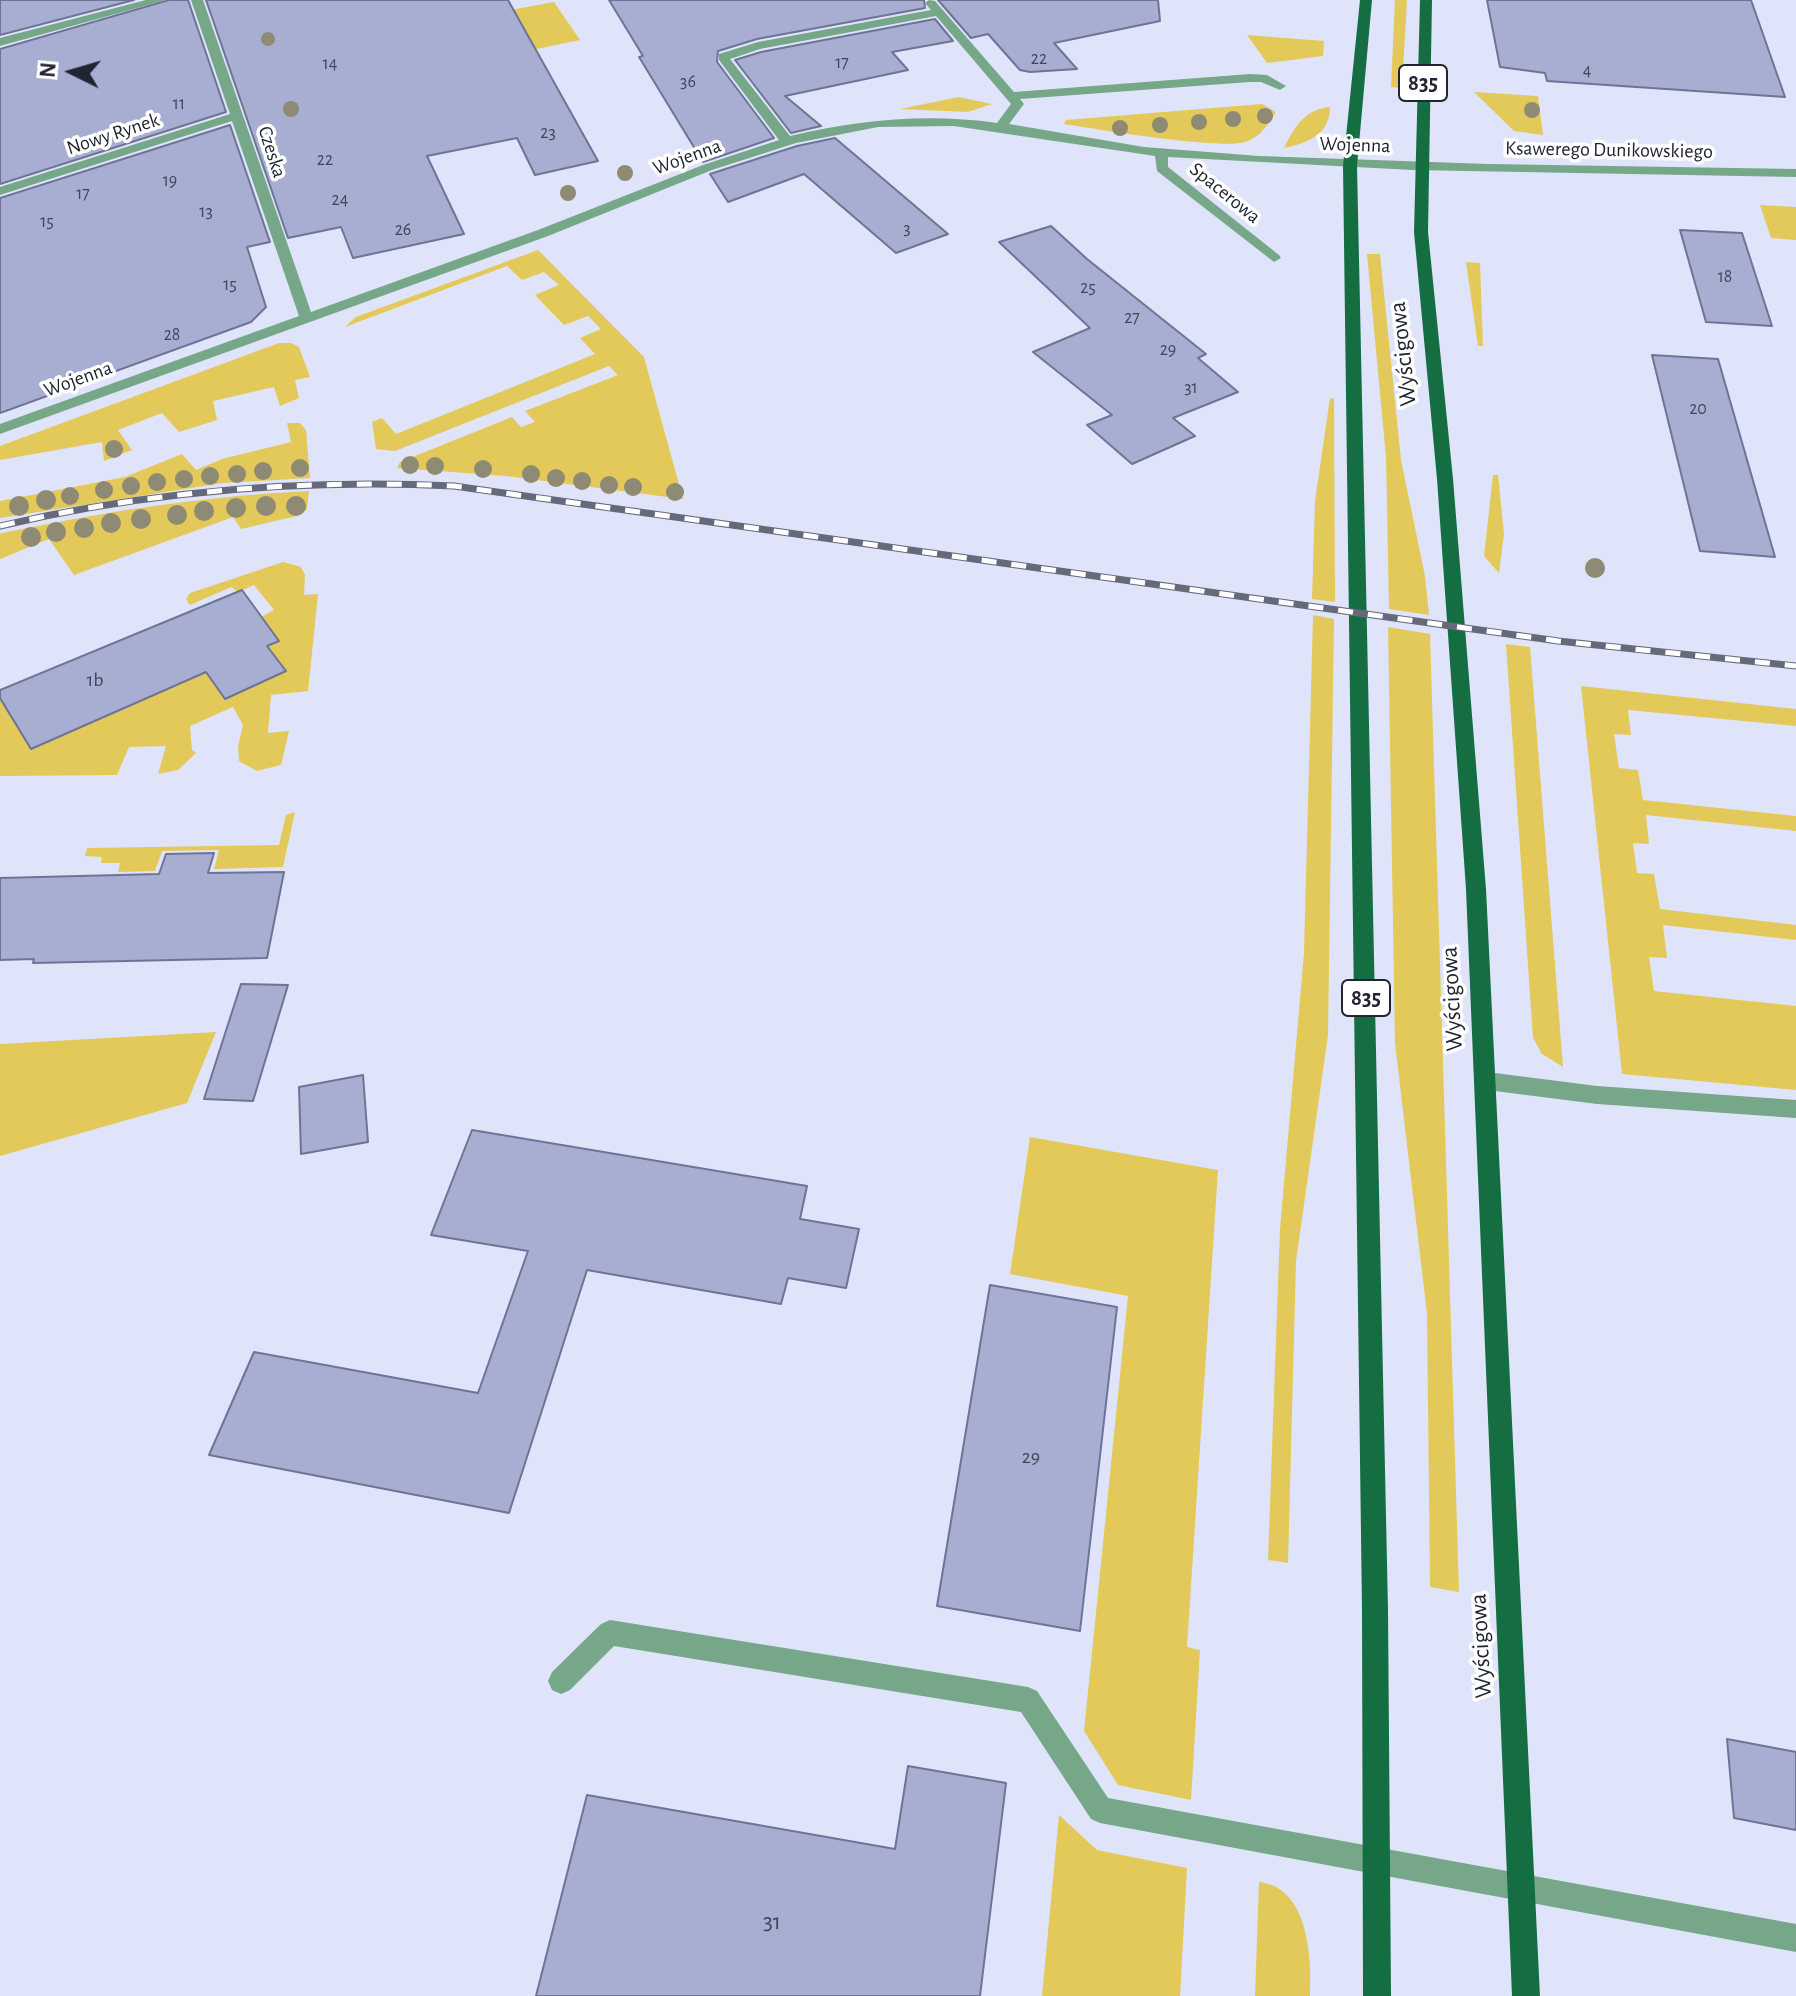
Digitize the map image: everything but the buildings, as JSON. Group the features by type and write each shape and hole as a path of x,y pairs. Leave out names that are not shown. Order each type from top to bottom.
{"main road":[{"name":"Wyścigowa","path":"1366,0 1350,166 1361,628 1379,1862 1377,1996"},
{"name":"Wyścigowa","path":"1426,0 1421,232 1445,479 1476,889 1526,1996"}],"street":[{"path":"0,42 160,0"},
{"name":"Czeska","path":"197,0 306,317"},
{"path":"929,0 1018,104 1000,128"},
{"path":"788,143 723,57 758,46 939,12"},
{"path":"1011,96 1250,78 1263,78 1280,86"},
{"name":"Nowy Rynek","path":"0,191 239,115"},
{"name":"Wojenna","path":"0,429 545,232 699,172 788,143 882,122 947,122 1161,153 1350,166 1421,167"},
{"name":"Spacerowa","path":"1161,153 1162,168 1274,258"},
{"name":"Ksawerego Dunikowskiego","path":"1421,167 1796,173"},
{"path":"1487,1081 1597,1095 1796,1109"},
{"path":"561,1681 610,1633 1028,1700 1100,1810 1522,1891 1796,1938"}],"shaded area":[{"path":"1395,0 1407,0 1402,88 1391,87"},
{"path":"554,2 580,40 449,67 429,25"},
{"path":"1247,35 1324,41 1323,56 1267,63"},
{"path":"1474,92 1538,96 1543,135 1514,131"},
{"path":"959,97 992,104 968,112 900,109"},
{"path":"1262,104 1276,112 1266,126 1251,140 1232,144 1158,138 1064,124 1066,120"},
{"path":"1330,107 1322,131 1309,140 1284,148 1307,115"},
{"path":"1760,205 1796,207 1796,240 1771,238"},
{"path":"538,250 644,357 683,499 506,476 397,468 400,462 512,417 521,427 535,422 525,411 618,375 609,366 395,451 376,449 372,422 382,418 396,434 595,354 580,338 601,329 588,316 564,325 535,295 559,285 544,272 522,280 507,266 345,327 356,317"},
{"path":"1367,254 1380,254 1401,460 1425,576 1429,615 1389,609 1386,457"},
{"path":"1466,262 1480,263 1483,346 1478,346"},
{"path":"279,343 299,347 310,377 295,380 299,398 280,406 274,387 213,401 217,420 179,432 162,413 118,430 132,450 104,461 102,442 0,460 0,446"},
{"path":"1330,398 1334,399 1335,602 1312,599 1315,501"},
{"path":"287,423 300,423 306,430 310,478 223,483 0,518 0,501 125,477 182,454 196,470 222,459 291,442"},
{"path":"1493,475 1498,475 1504,534 1499,573 1484,556"},
{"path":"309,491 307,509 297,516 241,529 233,517 74,575 49,539 0,559 0,534 7,532 157,506"},
{"path":"283,562 301,567 305,575 304,595 318,594 308,691 271,695 268,733 289,731 281,765 257,771 239,761 238,747 243,725 233,707 190,726 192,750 196,753 178,770 158,774 166,746 129,747 117,775 0,776 0,698 31,749 73,727 75,730 206,672 225,699 286,671 267,646 279,640 261,617 274,610 254,585 238,592 231,587 190,605 186,599 190,593"},
{"path":"1313,615 1334,619 1328,1035 1296,1261 1288,1563 1268,1560 1280,1229 1304,953"},
{"path":"1388,627 1430,634 1459,1592 1430,1587 1427,1314 1395,1043"},
{"path":"1506,644 1530,647 1563,1067 1542,1054 1533,1038"},
{"path":"1581,686 1796,709 1796,726 1628,710 1631,735 1614,734 1619,768 1638,770 1643,800 1796,816 1796,831 1646,815 1649,844 1633,843 1637,873 1654,874 1660,909 1796,925 1796,940 1663,925 1667,958 1649,957 1654,991 1796,1006 1796,1090 1622,1074"},
{"path":"295,812 283,867 214,869 219,850 162,851 155,871 118,872 120,863 101,863 102,857 85,856 87,848 279,845 286,815"},
{"path":"216,1032 187,1103 0,1156 0,1044"},
{"path":"1030,1137 1218,1170 1187,1647 1200,1650 1191,1800 1118,1785 1084,1731 1128,1296 1010,1274"},
{"path":"1059,1815 1097,1850 1187,1868 1180,1996 1042,1996"},
{"path":"1259,1882 1276,1887 1298,1911 1308,1945 1310,1996 1255,1996"}],"railway":[{"path":"0,526 113,504 226,490 339,484 454,486 1558,641 1796,666"}]}
